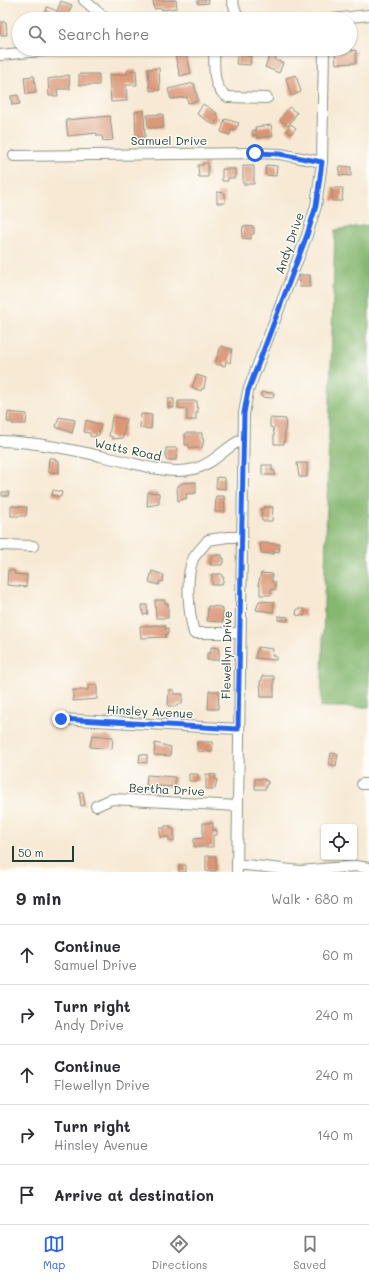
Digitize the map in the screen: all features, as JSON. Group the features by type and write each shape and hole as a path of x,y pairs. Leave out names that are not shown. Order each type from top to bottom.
{"street":[{"path":"84,0 98,12"},
{"path":"232,0 236,12"},
{"path":"357,16 369,15"},
{"path":"0,55 12,54"},
{"path":"214,56 216,84 223,94 228,97 267,98"},
{"name":"Andy Drive","path":"243,439 244,413 248,391 307,235 316,206 322,162 324,56"},
{"name":"Samuel Drive","path":"14,156 255,153 280,154 322,162"},
{"name":"Watts Road","path":"0,441 31,442 176,472 193,470 202,466 218,457 231,445 243,439"},
{"name":"Flewellyn Drive","path":"237,868 243,439"},
{"path":"240,633 194,633 189,614 189,588 193,559 208,540 241,537"},
{"path":"0,545 33,546"},
{"name":"Hinsley Avenue","path":"61,719 238,729"},
{"name":"Bertha Drive","path":"96,806 112,799 237,806"},
{"path":"237,868 300,871 356,866 369,868"}],"green space":[{"path":"369,225 369,707 321,707 335,230"}],"building":[{"path":"153,0 176,0 177,8 162,10 162,8 154,9"},
{"path":"198,0 208,0 209,3 198,4"},
{"path":"61,1 72,5 69,12 45,12 47,7 57,11"},
{"path":"0,22 6,22 7,35 0,35"},
{"path":"175,56 187,56 191,73 180,76"},
{"path":"237,56 251,56 250,65 236,64"},
{"path":"270,56 276,57 275,60 283,63 279,73 265,67"},
{"path":"335,56 356,56 356,63 336,64"},
{"path":"159,68 160,90 150,91 148,69"},
{"path":"136,70 137,85 126,85 127,101 111,102 109,75 127,74 127,71"},
{"path":"79,74 99,74 99,85 79,85"},
{"path":"69,75 70,89 57,89 58,96 49,96 48,79"},
{"path":"296,75 301,92 291,96 286,78"},
{"path":"34,76 36,93 26,94 24,77"},
{"path":"194,83 198,101 188,103 187,97 171,99 168,89"},
{"path":"18,95 20,104 12,105 11,96"},
{"path":"203,104 217,113 215,115 219,118 214,125 197,114"},
{"path":"289,107 297,113 288,126 280,120"},
{"path":"144,110 145,137 136,138 135,112"},
{"path":"163,114 163,128 148,128 147,115"},
{"path":"110,116 113,140 103,141 102,136 97,136 97,133 68,136 66,120"},
{"path":"225,119 239,123 235,131 231,130 230,135 221,132"},
{"path":"291,124 296,128 291,134 286,130"},
{"path":"271,125 273,136 257,138 257,135 253,136 252,131 256,130 255,127"},
{"path":"203,163 208,163 208,177 199,177 198,165 203,165"},
{"path":"266,165 277,166 276,176 265,175"},
{"path":"243,166 254,166 254,184 243,184"},
{"path":"340,166 351,167 351,176 339,175"},
{"path":"222,169 235,169 235,178 228,178 228,181 222,181"},
{"path":"332,188 343,188 342,201 332,201"},
{"path":"217,192 225,193 225,203 217,203"},
{"path":"243,226 254,227 254,234 251,234 251,239 242,238"},
{"path":"300,275 310,275 310,287 300,287 300,281 298,281"},
{"path":"221,346 232,349 230,363 226,361 225,366 215,364"},
{"path":"197,375 206,378 204,389 202,388 201,391 192,387"},
{"path":"261,392 274,393 273,398 261,397"},
{"path":"168,399 174,399 174,408 168,408"},
{"path":"178,401 197,401 198,413 196,413 196,420 187,420 187,409 178,408"},
{"path":"8,412 27,414 26,424 12,424 13,422 7,422"},
{"path":"141,414 152,415 151,429 140,428"},
{"path":"59,417 75,420 72,433 56,427"},
{"path":"112,417 126,419 123,438 112,439 113,437 109,436"},
{"path":"270,418 286,419 284,444 274,444 274,433 273,428 270,427"},
{"path":"86,420 101,425 99,435 96,435 95,437 90,436 90,433 84,432"},
{"path":"185,433 202,433 202,439 204,439 202,448 189,448 189,445 185,445"},
{"path":"166,448 177,448 176,460 166,460"},
{"path":"49,458 55,458 55,460 59,461 59,473 48,472"},
{"path":"297,463 307,463 307,477 299,477"},
{"path":"262,465 272,465 272,471 275,471 275,475 262,475"},
{"path":"217,477 225,478 225,489 216,488"},
{"path":"196,482 196,493 186,494 187,498 178,501 177,487 182,483"},
{"path":"53,490 62,492 61,497 52,495"},
{"path":"2,492 9,492 8,496 2,496"},
{"path":"148,492 159,493 159,504 147,506"},
{"path":"216,496 224,496 225,512 215,512"},
{"path":"11,506 27,507 26,516 11,516"},
{"path":"264,507 273,507 272,521 262,521 261,509 264,509"},
{"path":"260,543 280,544 279,552 274,551 274,554 261,553"},
{"path":"212,555 222,555 222,558 224,558 224,563 222,563 222,565 210,565"},
{"path":"8,570 15,571 14,574 27,575 26,587 7,585"},
{"path":"152,571 164,575 163,582 160,581 159,585 149,582"},
{"path":"261,573 272,574 272,582 275,582 275,590 271,589 271,595 260,595 260,585 258,585"},
{"path":"212,574 222,574 222,577 224,577 222,585 212,585"},
{"path":"155,600 165,600 165,603 168,603 168,618 156,618"},
{"path":"259,601 274,602 273,612 256,610"},
{"path":"142,605 147,605 148,614 143,615"},
{"path":"208,606 221,607 221,609 223,609 223,622 207,621"},
{"path":"297,609 305,609 305,616 296,615"},
{"path":"278,616 288,617 288,621 278,620"},
{"path":"165,625 165,629 168,628 168,634 166,634 166,637 141,638 140,626"},
{"path":"211,647 219,648 219,660 207,660 207,653 211,653"},
{"path":"258,647 273,649 272,656 276,656 276,660 255,658"},
{"path":"262,676 274,676 274,697 261,697 260,681 262,681"},
{"path":"88,685 97,685 97,699 73,701 73,690 88,690"},
{"path":"169,690 174,690 174,694 183,694 182,704 177,704 177,706 168,706"},
{"path":"209,691 219,691 218,709 208,709"},
{"path":"92,735 113,737 112,749 90,747"},
{"path":"197,742 213,742 212,752 197,751"},
{"path":"155,743 171,747 170,756 154,755"},
{"path":"331,753 338,754 336,766 329,764"},
{"path":"140,754 147,755 147,763 139,762"},
{"path":"189,774 198,774 198,781 189,781"},
{"path":"206,774 216,775 215,779 217,779 215,789 206,789"},
{"path":"147,775 175,777 175,787 146,785"},
{"path":"255,779 265,779 265,781 268,781 268,784 266,784 266,789 255,789"},
{"path":"79,792 83,792 85,805 81,806"},
{"path":"203,823 213,823 213,830 217,830 217,835 213,835 213,847 194,847 194,839 203,838"},
{"path":"165,826 171,826 171,829 174,829 174,841 169,841 169,837 160,837 160,828 165,828"},
{"path":"206,856 216,856 216,871 206,871"},
{"path":"179,865 186,865 186,872 179,872"}],"route":[{"path":"61,719 238,729 244,413 248,391 307,235 316,206 322,162 280,154 255,153"}]}
